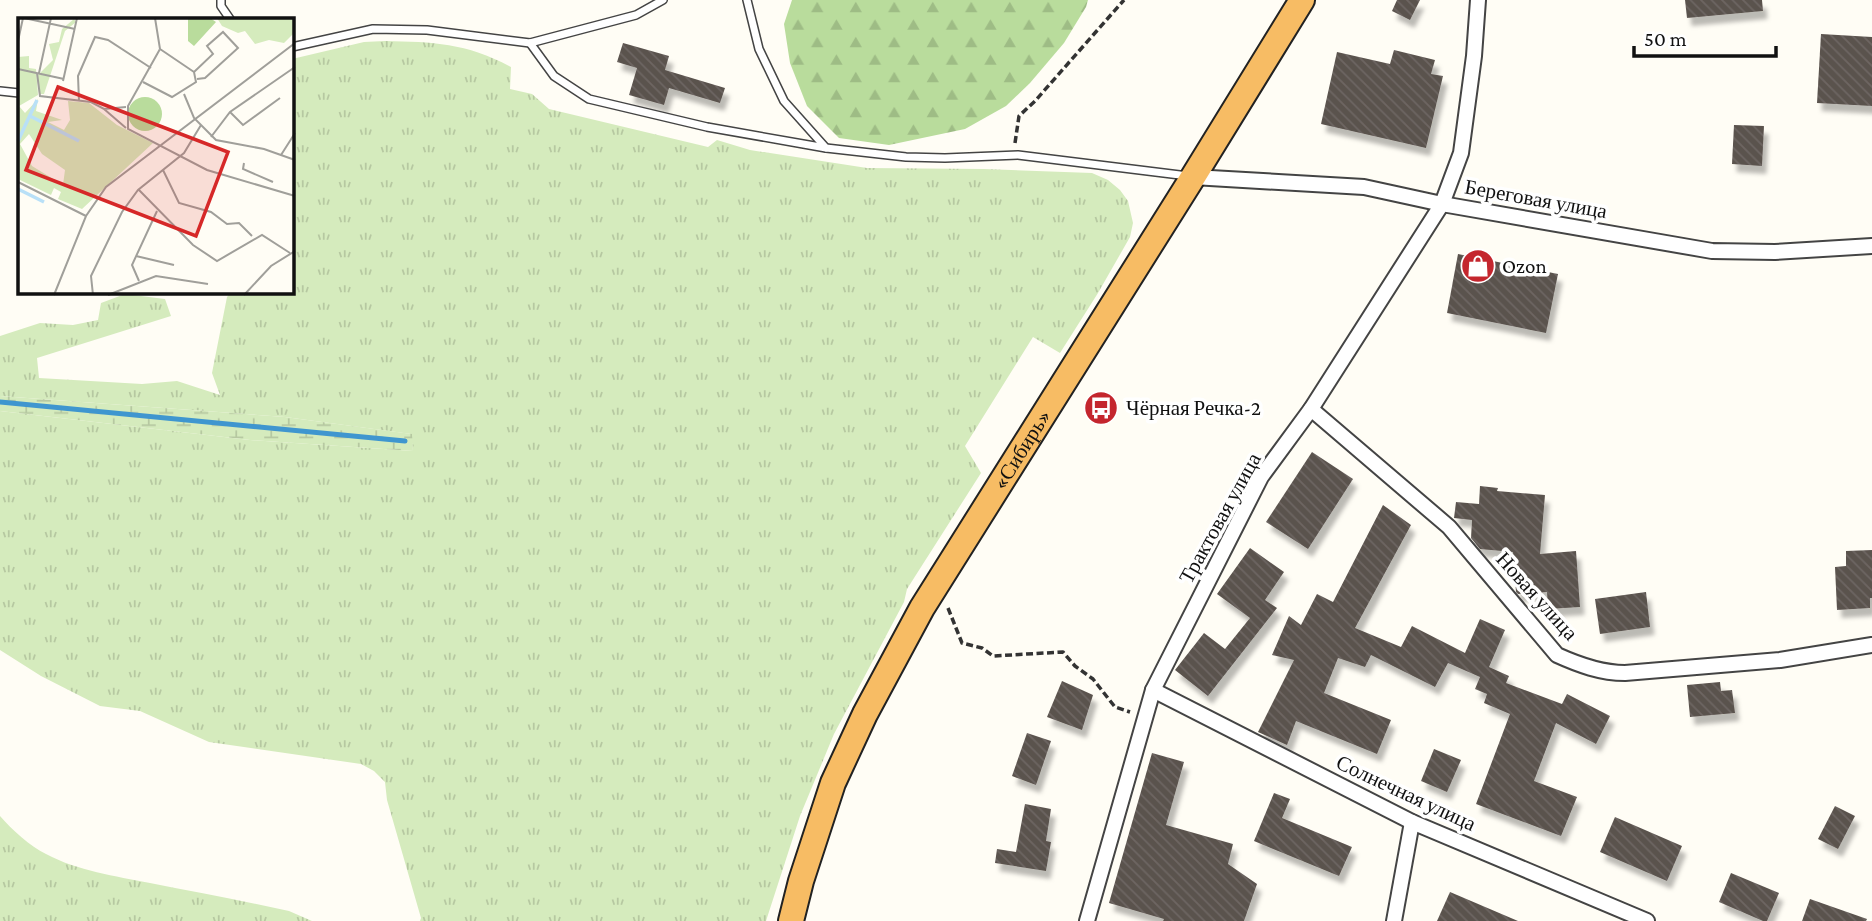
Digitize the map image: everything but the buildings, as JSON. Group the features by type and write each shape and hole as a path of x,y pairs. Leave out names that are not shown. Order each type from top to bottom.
{"highway":[{"name":"«Сибирь»","path":"791,921 801,880 833,783 865,714 922,608 1302,0"}],"street":[{"name":"Трактовая улица","path":"1087,921 1153,690 1261,477 1311,409 1441,204 1461,153 1475,56 1478,0"},
{"name":"Береговая улица","path":"1193,177 1364,187 1441,204 1712,251 1774,252 1872,246"},
{"name":"Новая улица","path":"1311,409 1449,527 1557,655 1573,662 1610,673 1625,673 1780,660 1872,645"},
{"name":"Солнечная улица","path":"1153,690 1412,822 1647,921"},
{"path":"1394,921 1412,822"}],"lane":[{"path":"221,0 229,18"},
{"path":"294,47 373,29 428,30 530,43 636,15 663,0"},
{"path":"747,0 759,49 784,101 826,148"},
{"path":"530,43 554,76 589,100 707,127 826,148 906,158 1018,155 1193,177"},
{"path":"0,91 18,93"}],"path":[{"path":"1018,155 1014,141 1019,116 1124,0"},
{"path":"938,583 962,643 982,648 993,656 1063,652 1075,666 1093,679 1115,707 1145,718"}],"green space":[{"path":"792,0 1088,0 1064,43 1006,106 965,129 889,145 839,138 807,106 790,63 784,24"},
{"path":"364,42 434,43 464,48 511,67 510,89 532,94 549,109 708,147 717,140 750,150 867,168 1092,173 1108,180 1128,201 1133,223 1130,237 1060,353 1033,337 965,446 981,473 907,589 904,602 834,734 800,816 766,921 420,921 387,800 385,782 374,771 361,764 209,742 140,711 100,706 41,676 0,650 0,411 250,440 413,451 411,434 285,417 0,396 0,336 40,323 73,325 98,320 101,303 125,294 165,299 171,316 37,358 39,378 142,384 177,381 220,395 212,373 227,297 229,294 294,294 294,59"},
{"path":"0,396 285,417 412,434 413,451 250,440 0,411"},
{"path":"0,816 34,847 71,865 289,911 312,921 0,921"}],"waterway":[{"path":"0,402 405,441"}],"place":[{"name":"Ozon","path":"1478,266"},
{"name":"Чёрная Речка-2","path":"1101,408"}]}
